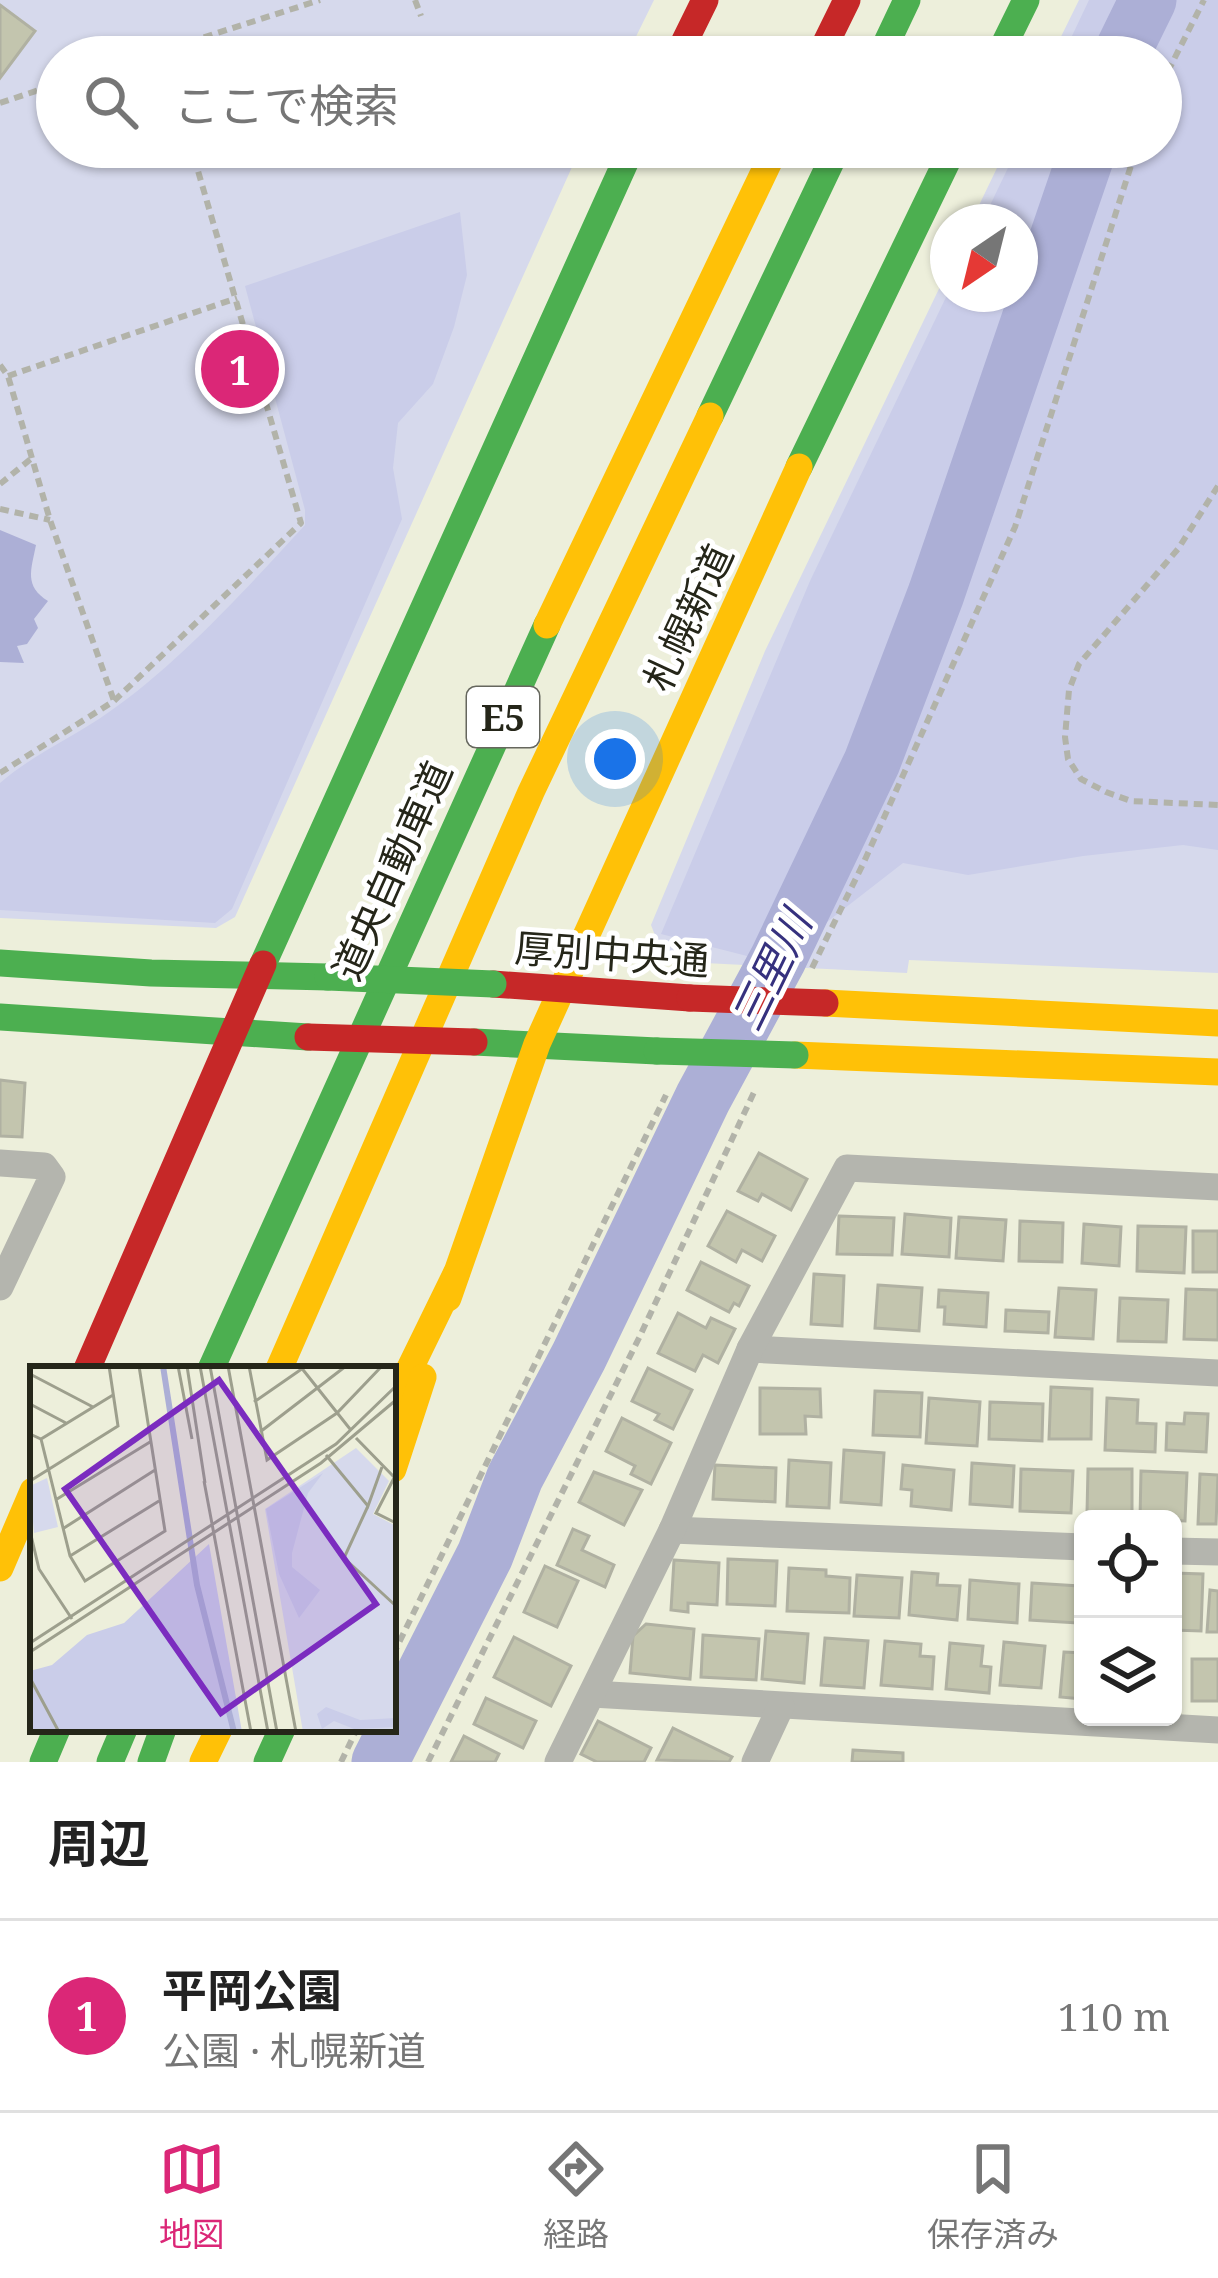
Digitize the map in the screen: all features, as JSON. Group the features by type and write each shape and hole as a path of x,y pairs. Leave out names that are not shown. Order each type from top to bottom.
{"main road":[{"path":"687,36 705,0"},
{"path":"829,36 847,0"},
{"path":"890,36 908,0"},
{"path":"1008,36 1026,0"},
{"path":"88,1366 258,976 623,168"},
{"name":"道央自動車道","path":"212,1366 498,728 766,168"},
{"name":"E5","path":"282,1366 531,792 828,168"},
{"name":"札幌新道","path":"396,1459 456,1274 561,986 844,368 944,168"},
{"name":"厚別中央通","path":"0,963 561,986 690,998 1218,1023"},
{"path":"0,1017 234,1035 1218,1072"},
{"path":"396,1397 456,1274"},
{"path":"0,1568 30,1498"},
{"path":"44,1762 57,1732"},
{"path":"110,1762 123,1732"},
{"path":"151,1762 162,1732"},
{"path":"203,1762 218,1732"},
{"path":"268,1762 281,1732"}],"street":[{"path":"0,1163 44,1166 52,1177 0,1287"},
{"path":"558,1762 672,1530 751,1349 847,1168 1218,1186"},
{"path":"751,1349 1218,1373"},
{"path":"672,1530 1074,1547"},
{"path":"1182,1551 1218,1552"},
{"path":"592,1694 1218,1730"},
{"path":"755,1762 781,1706"}],"path":[{"path":"215,36 320,0"},
{"path":"416,0 422,16"},
{"path":"1182,43 1204,0"},
{"path":"0,103 36,91"},
{"path":"0,773 114,701 302,523 197,168"},
{"path":"808,976 1015,527 1130,168"},
{"path":"8,376 237,298"},
{"path":"0,364 8,376 50,520 114,701"},
{"path":"0,484 32,458"},
{"path":"1218,486 1178,549 1079,664 1069,690 1065,737 1068,759 1081,778 1106,792 1131,800 1218,805"},
{"path":"0,509 50,520"},
{"path":"428,1762 762,1076"},
{"path":"396,1649 666,1095"},
{"path":"341,1762 356,1732"}],"shaded area":[{"path":"0,0 654,0 636,36 36,36 36,168 572,168 235,917 216,928 0,918"},
{"path":"1079,0 1218,0 1218,973 909,960 907,973 665,961 651,925 765,651 930,307 930,312 1038,312 1038,204 980,204 997,168 1182,168 1182,36 1061,36"},
{"path":"1089,0 1218,0 1218,850 1183,845 968,875 903,863 809,936 747,956 661,934 810,581 939,312 1038,312 1038,204 991,204 1008,168 1182,168 1182,36 1072,36"},
{"path":"460,212 467,275 454,327 433,384 398,423 393,468 402,519 232,909 215,923 0,910 0,783 109,712 161,671 305,525 305,510 245,286"},
{"path":"0,530 36,545 32,583 48,601 34,619 38,628 27,644 17,646 24,663 0,662"}],"building":[{"path":"0,5 35,31 0,78"},
{"path":"0,1080 25,1083 22,1137 0,1136"},
{"path":"759,1153 807,1179 791,1210 762,1194 758,1201 738,1191"},
{"path":"727,1211 775,1236 762,1261 742,1250 736,1262 708,1246"},
{"path":"905,1214 951,1218 949,1257 902,1254"},
{"path":"839,1216 894,1218 892,1255 837,1254"},
{"path":"959,1217 1006,1220 1003,1261 956,1258"},
{"path":"1020,1221 1063,1223 1062,1262 1019,1261"},
{"path":"1084,1224 1121,1227 1119,1266 1082,1263"},
{"path":"1138,1226 1186,1227 1184,1273 1137,1271"},
{"path":"1193,1231 1218,1231 1218,1272 1193,1272"},
{"path":"701,1262 749,1286 739,1306 734,1303 729,1312 687,1290"},
{"path":"814,1274 844,1276 842,1326 811,1324"},
{"path":"878,1285 922,1288 919,1331 875,1328"},
{"path":"1059,1288 1096,1290 1093,1339 1055,1337"},
{"path":"1186,1289 1218,1290 1218,1340 1184,1339"},
{"path":"939,1290 988,1293 986,1327 944,1324"},
{"path":"1120,1298 1168,1300 1166,1342 1118,1341"},
{"path":"1006,1310 1049,1312 1048,1333 1005,1331"},
{"path":"678,1313 706,1328 711,1318 735,1329 718,1363 703,1355 695,1371 658,1353"},
{"path":"648,1368 692,1390 673,1429 655,1420 659,1414 632,1401"},
{"path":"1051,1387 1092,1389 1091,1439 1049,1439"},
{"path":"760,1388 820,1389 821,1417 805,1416 806,1434 760,1434"},
{"path":"875,1391 922,1393 920,1437 873,1435"},
{"path":"929,1398 980,1402 977,1446 926,1443"},
{"path":"1107,1398 1138,1400 1137,1423 1156,1424 1155,1452 1105,1450"},
{"path":"990,1402 1043,1404 1042,1441 989,1439"},
{"path":"1185,1413 1208,1414 1206,1452 1166,1450 1167,1423 1184,1424"},
{"path":"622,1418 671,1443 651,1484 631,1474 635,1466 606,1451"},
{"path":"844,1450 884,1453 881,1505 841,1502"},
{"path":"789,1460 831,1463 829,1508 787,1506"},
{"path":"972,1463 1014,1466 1012,1507 970,1504"},
{"path":"715,1465 776,1468 775,1502 713,1499"},
{"path":"903,1465 954,1470 951,1510 911,1506 912,1490 901,1489"},
{"path":"1021,1469 1073,1471 1071,1513 1020,1511"},
{"path":"1088,1469 1132,1469 1132,1510 1087,1510"},
{"path":"1141,1471 1187,1473 1185,1521 1182,1510 1140,1510"},
{"path":"594,1472 642,1490 624,1525 579,1502"},
{"path":"1200,1474 1218,1475 1216,1524 1198,1524"},
{"path":"573,1529 589,1536 582,1550 614,1565 605,1587 557,1565"},
{"path":"728,1559 777,1561 775,1606 727,1604"},
{"path":"674,1560 719,1563 717,1605 688,1603 688,1612 671,1610"},
{"path":"545,1566 578,1581 557,1627 524,1612"},
{"path":"789,1568 826,1570 826,1576 850,1578 849,1613 787,1611"},
{"path":"912,1572 938,1574 937,1585 960,1586 957,1620 909,1615"},
{"path":"1182,1573 1203,1574 1201,1631 1182,1630"},
{"path":"857,1575 902,1578 899,1618 854,1616"},
{"path":"970,1580 1019,1584 1017,1623 968,1619"},
{"path":"1032,1583 1074,1586 1074,1623 1030,1620"},
{"path":"1210,1590 1218,1591 1218,1632 1207,1632"},
{"path":"646,1624 694,1629 690,1679 630,1673 633,1636"},
{"path":"766,1631 808,1634 804,1683 762,1679"},
{"path":"703,1635 759,1639 756,1680 701,1677"},
{"path":"514,1637 571,1666 551,1706 494,1677"},
{"path":"825,1638 868,1641 864,1688 821,1685"},
{"path":"885,1641 921,1644 920,1656 934,1657 932,1689 881,1685"},
{"path":"1004,1642 1045,1646 1041,1688 1000,1685"},
{"path":"950,1643 983,1646 981,1666 991,1667 989,1693 946,1689"},
{"path":"1064,1652 1074,1653 1074,1698 1060,1697"},
{"path":"1192,1659 1218,1659 1218,1701 1192,1701"},
{"path":"486,1698 536,1721 523,1748 474,1724"},
{"path":"598,1721 651,1748 644,1762 597,1762 581,1754"},
{"path":"673,1728 732,1757 729,1762 657,1760"},
{"path":"464,1736 499,1754 495,1762 451,1762"},
{"path":"853,1750 903,1753 903,1762 852,1762"}],"waterway":[{"name":"三里川","path":"1130,36 1148,0"},
{"name":"三里川","path":"396,1730 485,1555 515,1477 703,1098 778,959 872,762 936,594 1082,168"},
{"name":"三里川","path":"380,1762 395,1732"}],"traffic: fast":[{"path":"890,36 907,0"},
{"path":"1008,36 1026,0"},
{"path":"263,964 623,168"},
{"path":"710,416 828,168"},
{"path":"799,467 944,168"},
{"path":"212,1366 547,625"},
{"path":"0,963 328,977"},
{"path":"328,977 493,984"},
{"path":"0,1017 308,1037"},
{"path":"474,1042 657,1051"},
{"path":"657,1051 795,1055"},
{"path":"43,1762 56,1732"},
{"path":"110,1762 123,1732"},
{"path":"151,1762 162,1732"},
{"path":"267,1762 281,1732"}],"traffic: slow":[{"path":"547,625 766,168"},
{"path":"280,1366 531,792 710,416"},
{"path":"448,1298 537,1044 799,467"},
{"path":"825,1003 1218,1023"},
{"path":"795,1055 1218,1072"},
{"path":"396,1397 456,1274"},
{"path":"396,1460 423,1377"},
{"path":"0,1568 30,1498"},
{"path":"203,1762 218,1732"}],"traffic: jam":[{"path":"687,36 705,0"},
{"path":"829,36 847,0"},
{"path":"88,1366 263,964"},
{"path":"493,984 690,998"},
{"path":"690,998 825,1003"},
{"path":"308,1037 474,1042"}],"place":[{"name":"平岡公園","path":"240,369"}]}
